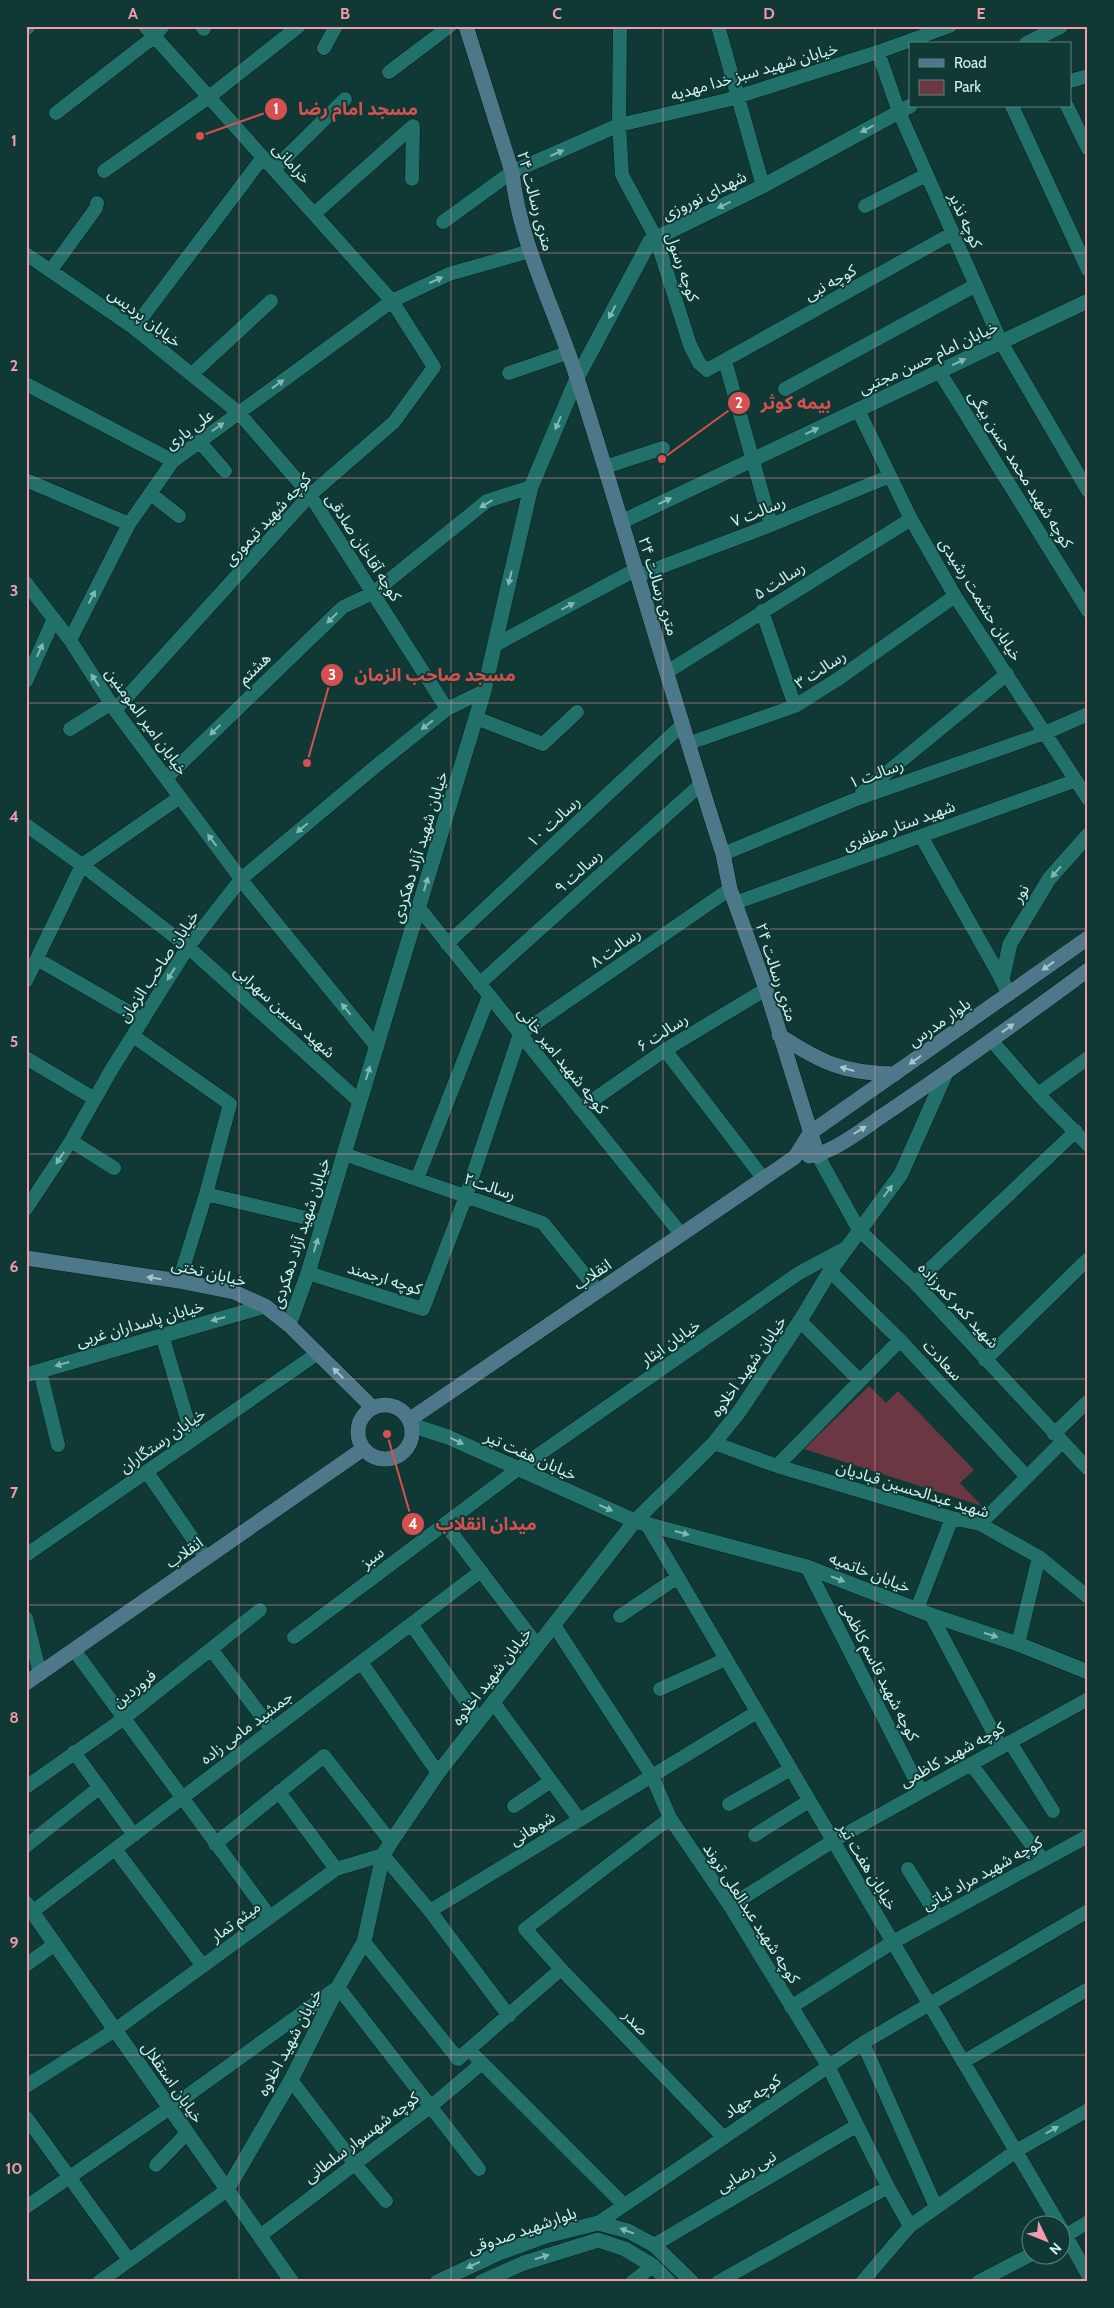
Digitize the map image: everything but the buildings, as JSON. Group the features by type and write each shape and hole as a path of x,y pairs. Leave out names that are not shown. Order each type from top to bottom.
{"main road":[{"name":"۲۴ متری رسالت","path":"466,26 512,172 514,195 530,251 577,378 690,744 700,785 723,854 733,896 766,989 818,1156"},
{"name":"بلوار مدرس","path":"810,1133 1088,938"},
{"path":"795,1157 818,1156 946,1073 1084,973 1066,953"},
{"path":"779,1035 810,1056 834,1066 869,1074 895,1074"},
{"name":"انقلاب","path":"410,1423 598,1291 795,1157 810,1133"},
{"name":"خیابان تختی","path":"26,1258 179,1281 234,1292 265,1306 289,1325 372,1408"},
{"path":"385,1404 392,1406 405,1413 410,1423 410,1444 397,1457 388,1460 370,1456 358,1441 358,1423 363,1415 372,1408 385,1404"},
{"name":"انقلاب","path":"26,1683 363,1449"}],"street":[{"path":"26,29 29,26"},
{"path":"324,48 336,26"},
{"path":"389,72 450,26"},
{"name":"کوچه رسول","path":"620,26 622,175 656,238 690,345 699,363 707,370 725,361"},
{"path":"718,26 763,186"},
{"name":"خیابان شهید سبز خدا مهدیه","path":"443,222 512,172 620,125 738,97 878,52 950,26"},
{"path":"1031,42 1061,26"},
{"path":"56,112 154,29"},
{"name":"خرامانی","path":"154,29 209,97 392,301"},
{"path":"104,172 209,97 295,30"},
{"name":"کوچه نذیر","path":"878,52 904,109 926,175 1002,342 1088,492"},
{"path":"1072,80 1088,76"},
{"path":"274,169 345,99"},
{"path":"1013,108 1088,270"},
{"path":"1067,108 1088,149"},
{"name":"شهدای نوروزی","path":"577,378 650,241 763,186 904,109"},
{"path":"314,214 414,126 412,178"},
{"path":"134,328 263,157"},
{"path":"865,206 926,175"},
{"path":"51,270 96,208 96,203"},
{"name":"کوچه نبی","path":"725,361 953,233"},
{"name":"علی یاری","path":"70,640 129,524 173,461 392,301 449,274 530,251"},
{"name":"خیابان پردیس","path":"26,254 134,328 239,413"},
{"path":"785,389 976,285"},
{"path":"192,374 271,301"},
{"name":"کوچه شهید تیموری","path":"70,729 112,707 278,531 310,494 394,422 434,367 392,301"},
{"name":"خیابان امام حسن مجتبی","path":"621,522 1088,301"},
{"path":"509,373 567,353"},
{"path":"725,361 771,525"},
{"name":"کوچه شهید محمد حسن بیگی","path":"940,372 1088,611"},
{"name":"خیابان شهید آزاد دهکردی","path":"289,1325 308,1272 484,691 531,486 577,378"},
{"path":"26,384 173,461"},
{"name":"خیابان حشمت رشیدی","path":"858,410 911,519 955,596 1045,733 1074,781 1088,799"},
{"name":"کوچه آقاخان صادقی","path":"239,413 310,494 447,709"},
{"path":"199,441 225,471"},
{"path":"605,468 663,448"},
{"name":"رسالت ۷","path":"494,645 636,573 771,525 890,476"},
{"path":"26,480 129,524"},
{"name":"هشتم","path":"166,778 343,607 373,593 487,501 531,486"},
{"path":"151,494 178,516"},
{"name":"رسالت ۵","path":"667,672 911,519"},
{"name":"خیابان امیر المومنین","path":"26,583 70,640 112,707 241,879 377,1047"},
{"name":"رسالت ۳","path":"690,744 794,706 838,679 955,596"},
{"path":"762,611 794,706"},
{"path":"27,676 54,620"},
{"path":"854,800 1007,674"},
{"name":"خیابان صاحب الزمان","path":"26,1210 71,1141 188,947 241,879 447,709 484,691"},
{"path":"476,718 543,744 577,712"},
{"name":"رسالت ۱","path":"723,854 854,800 1045,733 1088,714"},
{"name":"رسالت ۱۰","path":"447,944 683,724"},
{"name":"شهید ستار مظفری","path":"733,896 921,836 1074,781"},
{"name":"رسالت ۹","path":"480,984 700,785"},
{"path":"26,981 82,865 180,797"},
{"name":"شهید حسین سهرابی","path":"26,825 82,865 188,947 360,1102"},
{"name":"نور","path":"1002,980 1010,944 1049,880 1088,835"},
{"path":"921,836 1009,994"},
{"name":"رسالت ۸","path":"520,1034 733,896"},
{"name":"کوچه شهید امیر خانی","path":"419,908 681,1234"},
{"path":"37,958 143,1020"},
{"name":"رسالت ۶","path":"580,1109 665,1050 766,989"},
{"path":"417,1180 490,996"},
{"path":"466,1196 520,1034"},
{"path":"133,1036 230,1104 206,1194 179,1281"},
{"path":"992,1040 1038,1094 1088,1145"},
{"path":"665,1050 763,1178"},
{"path":"26,1058 95,1099"},
{"path":"1038,1094 1088,1058"},
{"name":"خیابان شهید اخلاوه","path":"227,2190 291,2080 338,1987 364,1942 383,1855 391,1842 478,1720 537,1645 641,1522 739,1412 800,1321 830,1271 901,1174 946,1073"},
{"path":"915,1283 1076,1131"},
{"path":"71,1141 114,1168"},
{"name":"رسالت۲","path":"344,1154 543,1223 598,1291"},
{"name":"شهید کمر کمرزاده","path":"818,1156 859,1230 915,1283 1088,1469"},
{"path":"206,1194 323,1222"},
{"name":"کوچه ارجمند","path":"308,1272 424,1309 466,1196"},
{"name":"خیابان ایثار","path":"518,1469 799,1273 846,1248"},
{"path":"985,1360 1088,1260"},
{"name":"سعادت","path":"830,1271 900,1340 1027,1477"},
{"name":"خیابان پاسداران غربی","path":"33,1373 265,1306"},
{"path":"800,1321 860,1381"},
{"path":"162,1335 192,1439"},
{"path":"777,1466 900,1340"},
{"name":"خیابان رستگاران","path":"26,1555 318,1353"},
{"path":"33,1373 58,1445"},
{"path":"980,1524 1027,1477 1088,1401"},
{"name":"خیابان هفت تیر","path":"410,1423 448,1437 641,1522 678,1577 1053,2216"},
{"name":"شهید عبدالحسین قبادیان","path":"714,1442 777,1466 952,1518 980,1524 1039,1556 1088,1597"},
{"name":"سبز","path":"294,1637 518,1469"},
{"path":"147,1472 206,1558"},
{"path":"952,1518 924,1612 1006,1744 1053,1811"},
{"name":"خیابان خاتمیه","path":"641,1522 808,1567 924,1612 1018,1644 1088,1672"},
{"path":"445,1524 537,1645"},
{"path":"1018,1644 1039,1556"},
{"name":"کوچه شهید قاسم کاظمی","path":"808,1567 921,1791"},
{"name":"جمشید مامی زاده","path":"29,1908 134,1835 481,1571"},
{"path":"620,1616 678,1577"},
{"name":"فروردین","path":"26,1787 123,1719 260,1610"},
{"path":"26,1618 40,1674"},
{"path":"411,1624 478,1720"},
{"name":"کوچه شهید عبدالعلی تروند","path":"554,1625 652,1776 670,1818 730,1906 828,2066 856,2126 910,2226"},
{"path":"211,1649 272,1730"},
{"path":"74,1650 270,1918"},
{"path":"660,1689 726,1660"},
{"path":"361,1662 438,1774"},
{"name":"کوچه شهید کاظمی","path":"730,1906 833,1840 1088,1698"},
{"path":"493,1702 579,1819"},
{"name":"شوهانی","path":"430,1912 579,1819 757,1712"},
{"path":"74,1752 134,1835"},
{"path":"215,1844 324,1756 391,1842"},
{"path":"971,1764 1043,1860"},
{"path":"729,1804 791,1769"},
{"path":"514,1806 551,1781"},
{"path":"26,1846 100,1787"},
{"path":"279,1792 336,1870"},
{"path":"755,1835 810,1801"},
{"name":"صدر","path":"670,1818 525,1929 561,1969 723,2137"},
{"name":"کوچه شهید مراد ثباتی","path":"791,2007 893,1942 1088,1836"},
{"path":"115,1849 203,1966"},
{"path":"383,1855 430,1912 509,2016"},
{"name":"میثم تمار","path":"26,2086 115,2030 336,1870 383,1855"},
{"path":"908,1869 938,1917"},
{"name":"خیابان استقلال","path":"29,1908 292,2282"},
{"name":"کوچه جهاد","path":"598,2222 828,2066 1088,1911"},
{"path":"364,1942 464,2054 482,2063 624,2204"},
{"path":"26,1966 55,1944"},
{"path":"464,2054 561,1969"},
{"path":"26,2207 170,2108 338,1987 479,2169"},
{"path":"963,2062 1088,1989"},
{"path":"863,2044 936,2207"},
{"name":"کوچه شهسوار سلطانی","path":"260,2236 430,2107 482,2063"},
{"path":"291,2080 355,2164 386,2201"},
{"path":"862,2282 910,2226 1016,2151 1088,2110"},
{"path":"26,2117 129,2260"},
{"name":"نبی رضایی","path":"654,2245 856,2126"},
{"path":"156,2165 187,2132"},
{"path":"718,2282 888,2187"},
{"path":"99,2282 227,2190"},
{"path":"598,2222 598,2240 625,2249 654,2266 669,2282"},
{"name":"بلوارشهید صدوقی","path":"437,2282 499,2253 546,2236 598,2222 628,2231 654,2245 692,2282"},
{"path":"1072,2228 1088,2222"},
{"name":"بلوارشهید صدوقی","path":"481,2282 524,2262 598,2240"},
{"name":"خیابان هفت تیر","path":"1072,2249 1088,2275"},
{"path":"978,2282 1022,2259"},
{"path":"632,2282 654,2266"}],"green space":[{"path":"869,1386 886,1403 898,1391 974,1470 960,1483 982,1506 804,1449"}],"place":[{"name":"مسجد امام رضا","path":"200,136"},
{"name":"بیمه کوثر","path":"662,459"},
{"name":"مسجد صاحب الزمان","path":"307,763"},
{"name":"میدان انقلاب","path":"387,1434"}]}
